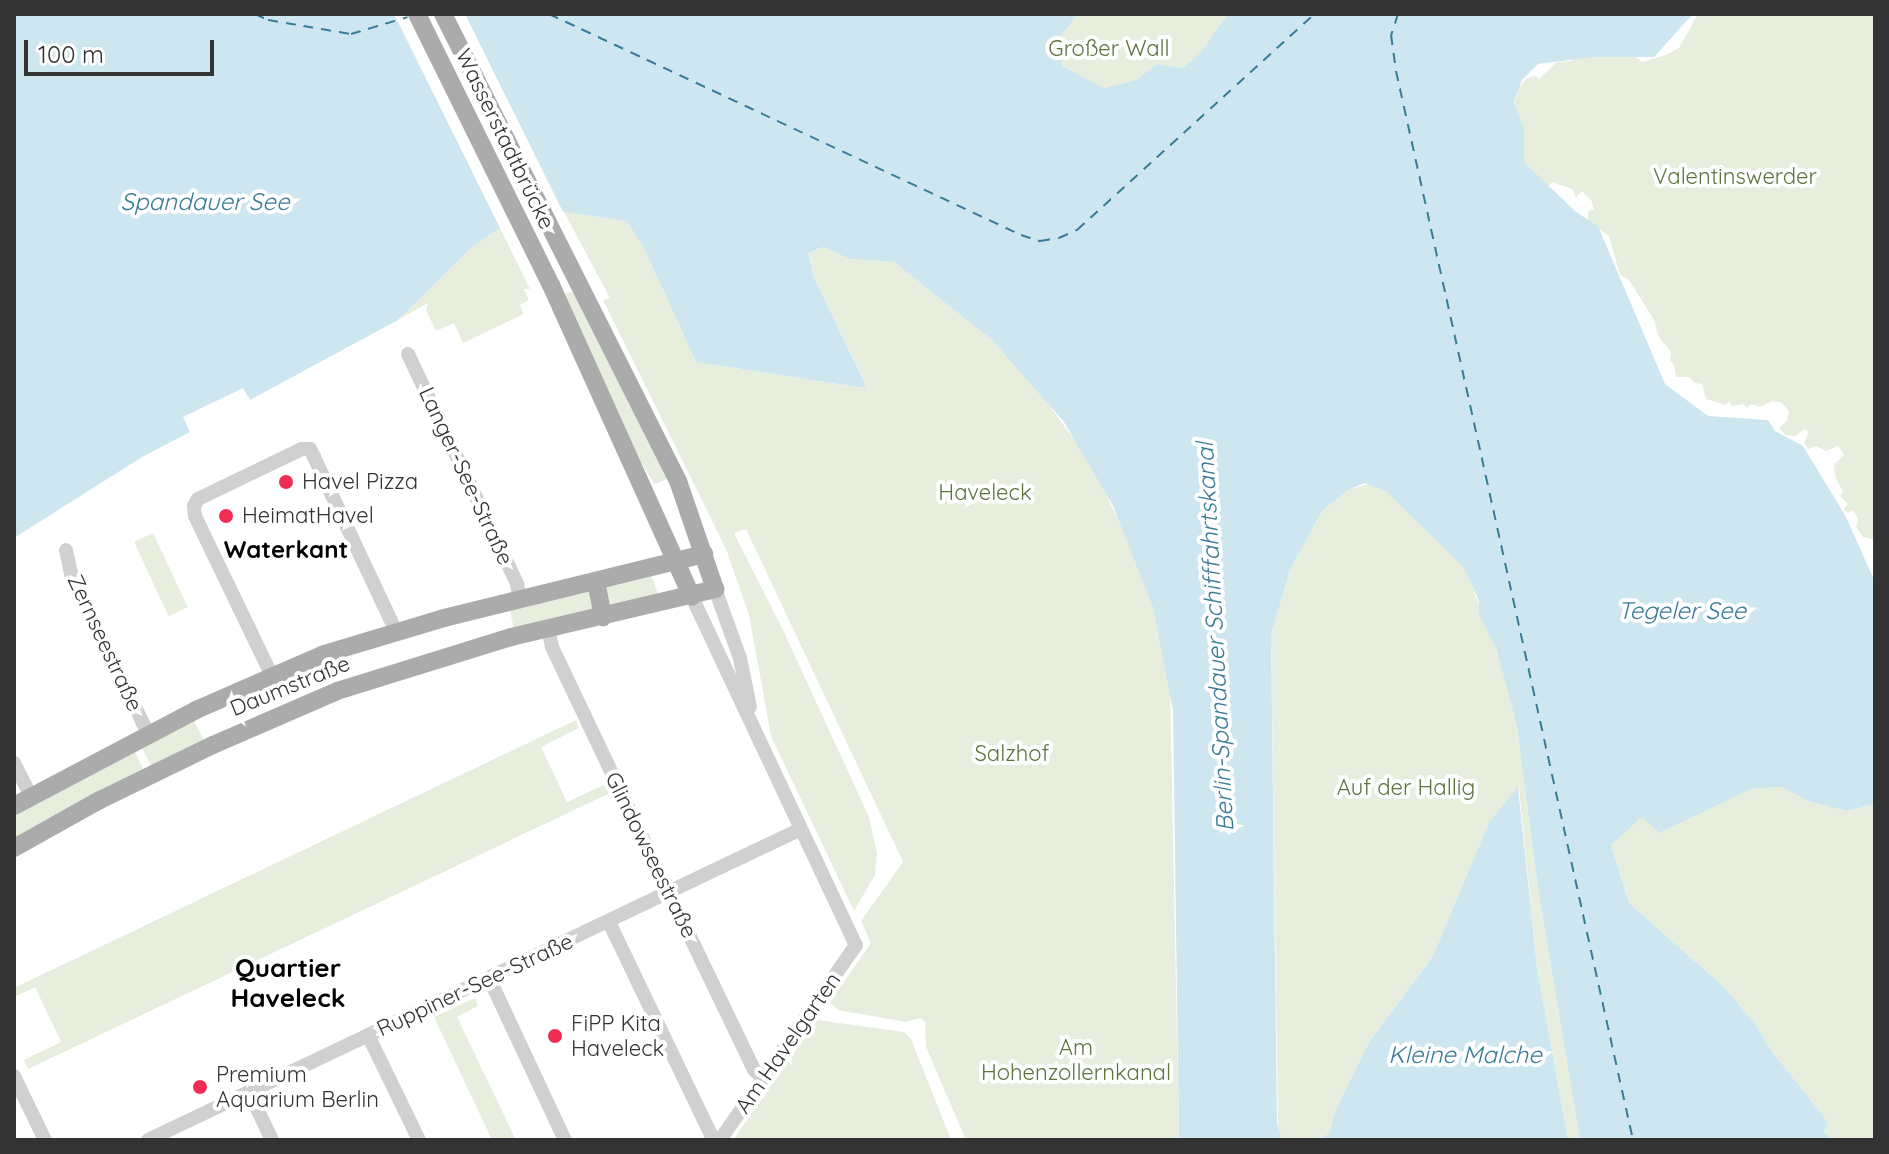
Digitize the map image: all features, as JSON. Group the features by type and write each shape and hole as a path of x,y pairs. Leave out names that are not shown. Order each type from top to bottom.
{"main road":[{"name":"Wasserstadtbrücke","path":"417,14 551,285 676,560"},
{"name":"Wasserstadtbrücke","path":"443,14 678,481 704,554"},
{"name":"Daumstraße","path":"22,801 148,734 271,674 396,631 704,554"},
{"path":"704,554 715,589"},
{"path":"676,560 692,597"},
{"path":"596,581 603,617"},
{"name":"Daumstraße","path":"14,848 100,800 288,710 386,674 548,629 692,597 715,589"}],"street":[{"name":"Langer-See-Straße","path":"408,354 517,584 520,599"},
{"path":"271,674 195,516 194,506 198,499 302,449 310,449 396,631"},
{"name":"Zernseestraße","path":"66,550 71,573 148,734"},
{"path":"715,589 740,658 754,731"},
{"path":"692,597 801,829"},
{"name":"Glindowseestraße","path":"548,629 552,647 669,893 754,1070 762,1077"},
{"path":"14,763 22,801"},
{"name":"Ruppiner-See-Straße","path":"148,1140 801,829"},
{"name":"Am Havelgarten","path":"718,1140 856,945 801,829"},
{"path":"609,922 711,1135 718,1140"},
{"path":"489,978 565,1140"},
{"path":"368,1035 419,1140"},
{"path":"14,1076 45,1140"},
{"path":"249,1092 272,1140"}],"green space":[{"name":"Großer Wall","path":"1078,14 1228,14 1200,53 1183,68 1157,64 1136,80 1104,88 1062,67 1060,37"},
{"name":"Valentinswerder","path":"1698,14 1875,14 1875,540 1863,537 1856,527 1858,519 1853,510 1848,513 1843,509 1848,504 1840,496 1843,492 1835,476 1834,464 1844,455 1838,446 1826,451 1816,446 1808,449 1804,443 1809,432 1804,429 1796,436 1785,435 1779,428 1787,421 1789,411 1781,402 1772,401 1760,407 1751,404 1747,408 1743,404 1732,406 1729,401 1725,405 1706,399 1702,384 1694,383 1689,377 1676,377 1670,361 1671,352 1658,336 1654,320 1629,280 1620,275 1609,236 1588,222 1588,212 1594,209 1591,200 1582,191 1576,197 1572,189 1552,182 1540,197 1514,142 1513,108 1519,88 1527,78 1536,76 1539,79 1557,62 1572,61 1575,57 1631,53 1642,62 1666,55 1679,48"},
{"path":"564,212 626,221 642,244 696,362 863,388 866,385 814,277 808,253 823,247 850,259 894,262 993,341 1037,389 1090,461 1139,563 1170,680 1179,1140 966,1140 926,1047 925,1022 920,1018 906,1022 838,1010 830,1002 871,943 861,921 903,862 746,529 734,533 783,630 869,817 877,853 875,875 854,911 771,736 749,615 726,549 603,300 610,298"},
{"path":"500,228 530,289 524,289 529,300 520,305 524,314 463,343 454,323 436,331 426,310 428,303 398,320 473,246"},
{"path":"576,291 668,478 660,482 654,484 632,446 562,294"},
{"name":"Auf der Hallig","path":"1378,481 1465,568 1499,657 1517,727 1538,889 1580,1140 1568,1140 1537,967 1519,788 1489,822 1433,956 1369,1042 1334,1114 1329,1135 1325,1134 1323,1140 1282,1140 1278,1132 1271,635 1290,570 1322,511 1348,490"},
{"path":"153,533 188,607 169,616 134,542"},
{"path":"651,574 659,597 610,606 606,586"},
{"path":"589,588 594,611 514,629 509,605"},
{"path":"576,720 579,728 541,747 567,802 606,784 610,793 28,1069 24,1060 61,1042 35,987 14,997 14,988"},
{"path":"194,721 205,742 153,769 140,745"},
{"path":"133,748 145,773 14,841 14,816"},
{"path":"1781,787 1808,801 1847,811 1875,804 1875,1140 1832,1140 1824,1131 1828,1122 1725,988 1629,903 1611,845 1642,816 1659,832 1751,789"},
{"path":"475,998 478,1006 457,1017 516,1140 492,1140 434,1017"},
{"path":"817,1020 904,1032 911,1039 951,1140 733,1140"}],"water":[{"path":"14,14 1078,14 1060,37 1062,66 1104,88 1136,80 1157,64 1183,68 1200,53 1228,14 1693,14 1654,57 1593,57 1538,64 1522,80 1514,102 1524,131 1524,162 1576,212 1598,226 1665,384 1708,416 1768,420 1775,431 1803,446 1845,515 1875,582 1875,804 1847,811 1808,801 1781,787 1751,789 1659,833 1642,817 1611,845 1629,903 1725,988 1828,1122 1824,1131 1832,1140 1580,1140 1538,889 1517,727 1497,651 1478,612 1479,601 1464,568 1387,492 1365,483 1348,490 1322,511 1290,570 1271,635 1277,1124 1282,1140 1179,1140 1173,711 1153,607 1113,506 1064,422 993,341 894,262 850,259 823,247 808,253 814,277 866,386 864,388 696,362 642,244 626,221 564,212 500,228 473,246 398,320 250,400 243,388 183,417 190,432 142,457 14,538"},
{"name":"Kleine Malche","path":"1518,787 1537,967 1568,1140 1323,1140 1325,1134 1329,1135 1334,1114 1369,1042 1433,956 1489,822"}],"pier":[{"path":"394,14 465,14 565,216 502,232"}],"ferry route":[{"path":"255,14 268,20 351,34 408,17"},
{"path":"549,14 1021,235 1040,241 1059,238 1077,230 1314,14"},
{"path":"1398,14 1391,35 1396,71 1633,1140"}],"place":[{"name":"Havel Pizza","path":"286,482"},
{"name":"HeimatHavel","path":"226,516"},
{"name":"FiPP Kita Haveleck","path":"555,1036"},
{"name":"Premium Aquarium Berlin","path":"200,1087"}],"district":[{"name":"Waterkant","path":"286,550"},
{"name":"Quartier Haveleck","path":"288,983"}],"water label":[{"name":"Spandauer See","path":"205,202"},
{"name":"Tegeler See","path":"1682,611"},
{"name":"Berlin-Spandauer Schifffahrtskanal","path":"1215,637"}],"park label":[{"name":"Haveleck","path":"985,493"},
{"name":"Salzhof","path":"1012,754"},
{"name":"Am Hohenzollernkanal","path":"1076,1060"}]}
